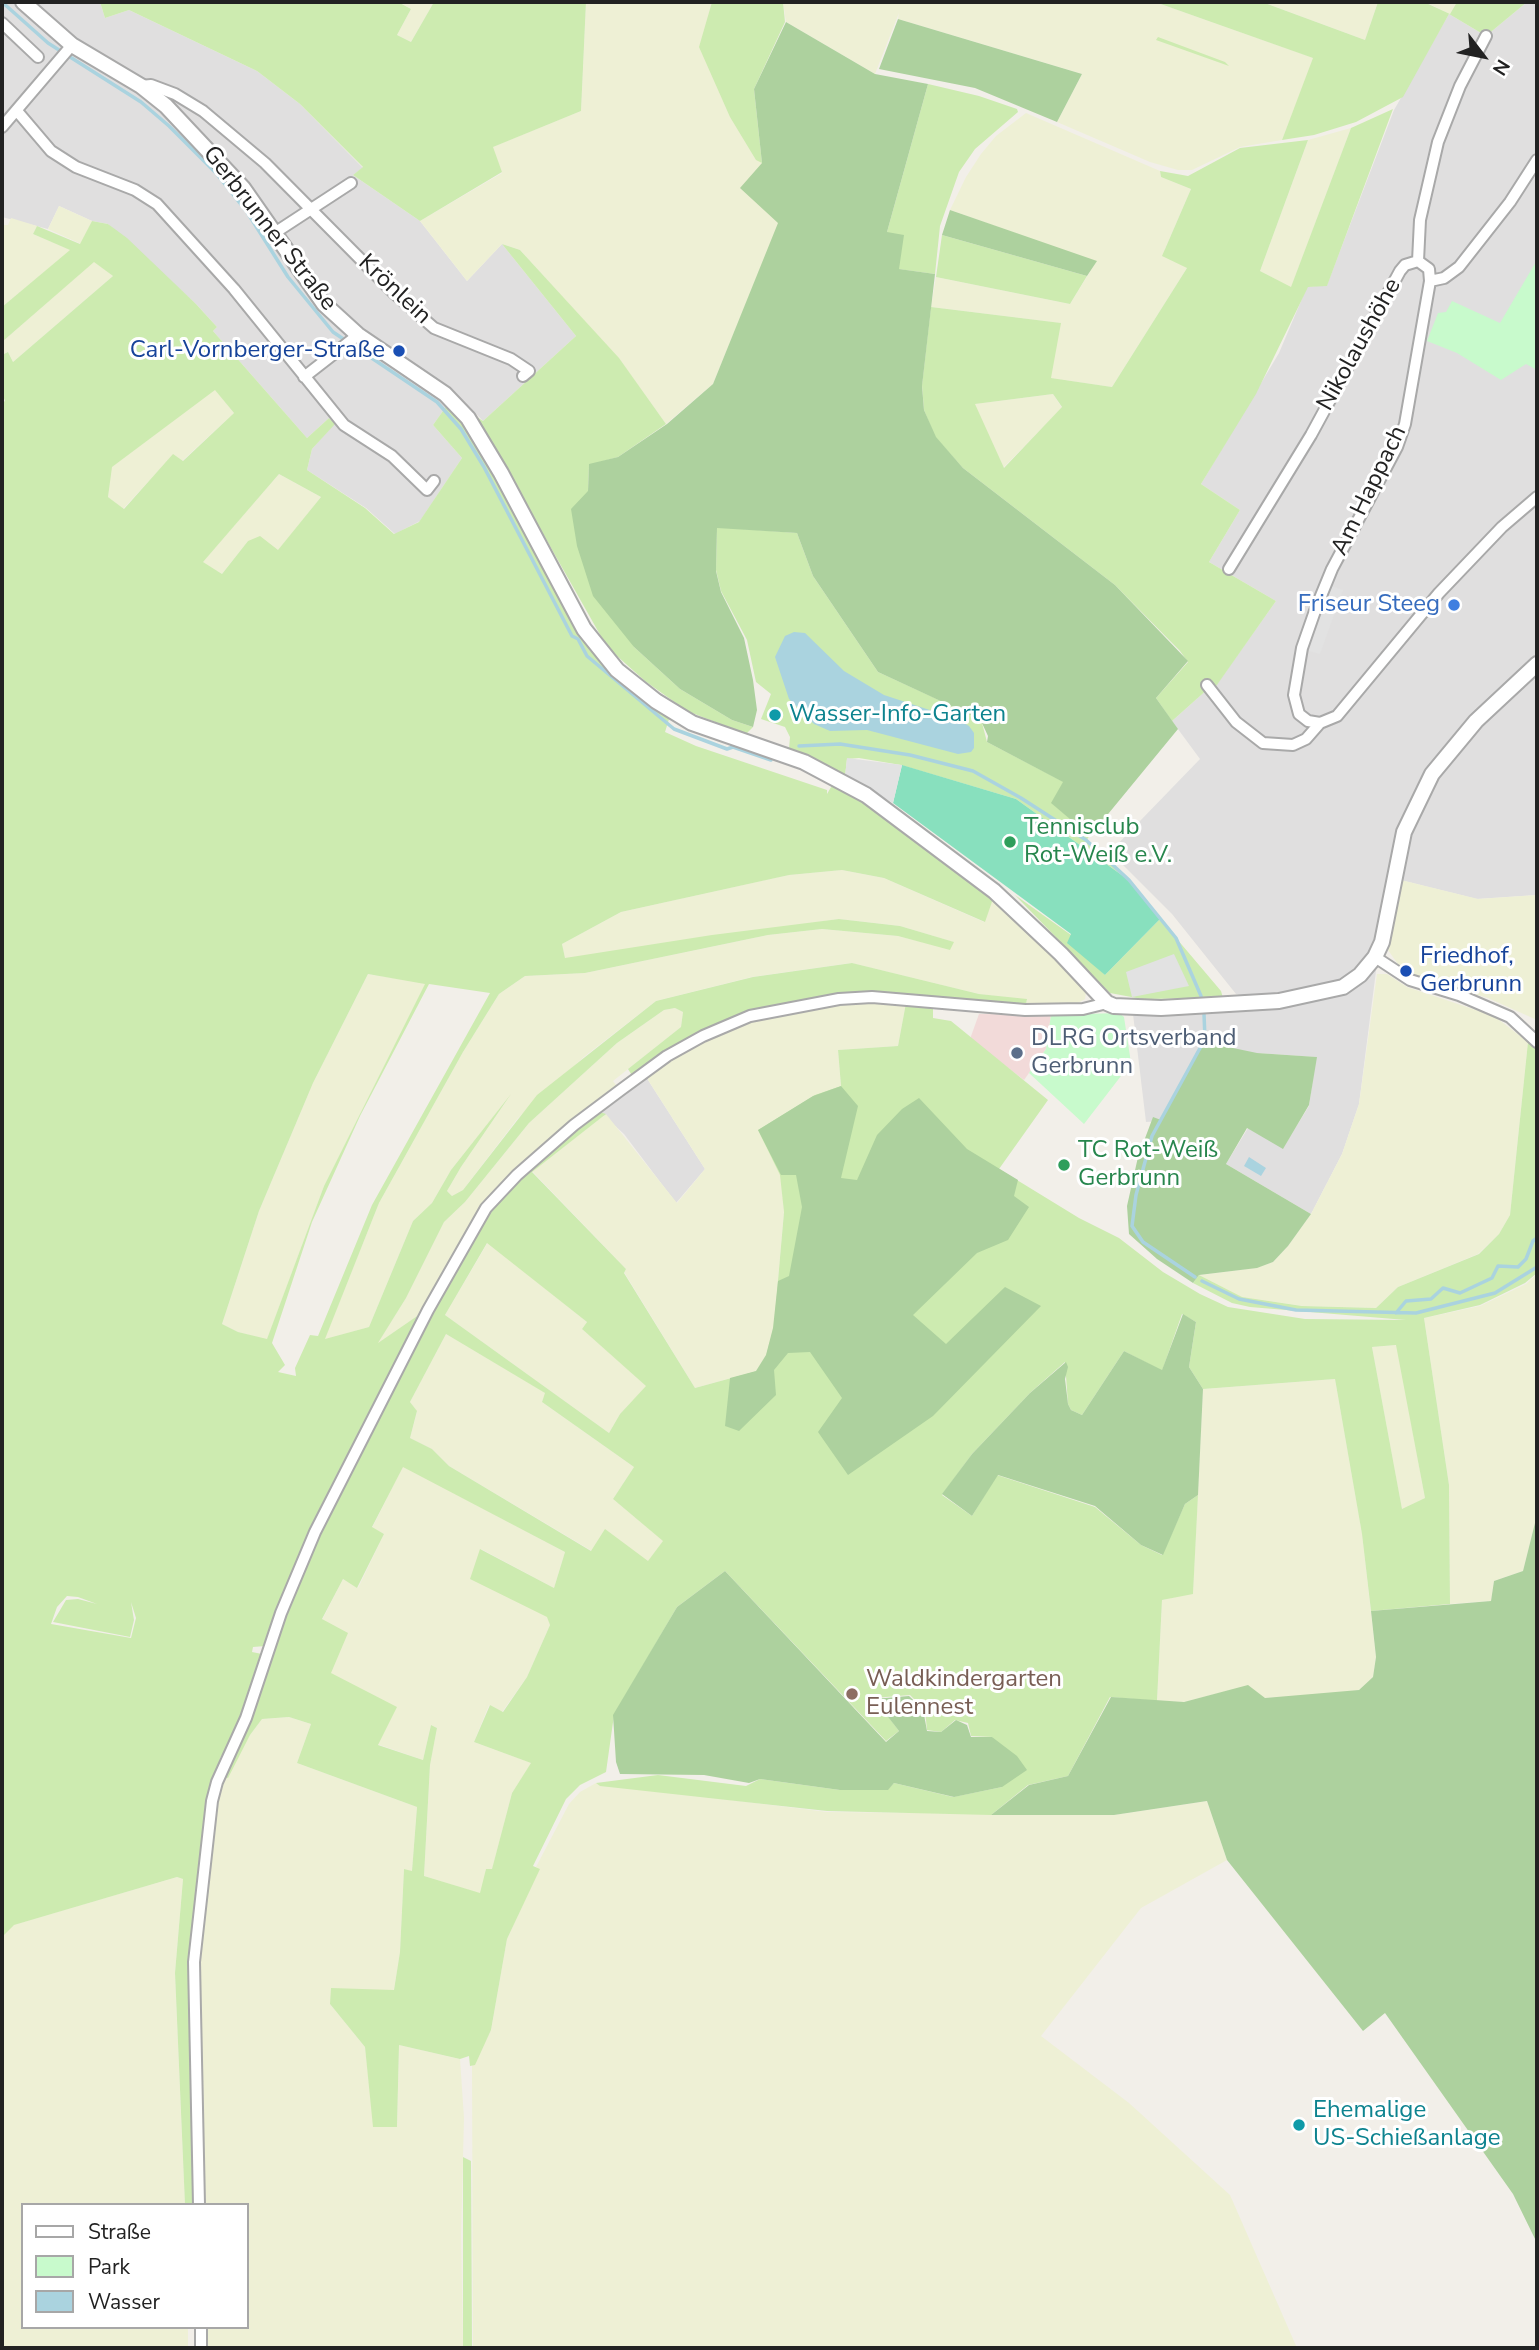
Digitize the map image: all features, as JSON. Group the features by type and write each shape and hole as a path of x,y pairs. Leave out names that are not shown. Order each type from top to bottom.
{"street":[{"name":"Gerbrunner Straße","path":"23,2 67,51 141,86 219,161 276,232 308,285 324,304 358,335 445,394 468,418 584,629 593,644 617,670 656,701 692,723 804,762 874,801 994,891 1116,1005"},
{"path":"2,23 38,57"},
{"name":"Nikolaushöhe","path":"1229,569 1311,435 1400,271 1405,265 1418,261 1420,220 1438,142 1460,86 1486,36"},
{"path":"2,127 67,51"},
{"name":"Krönlein","path":"141,86 151,85 176,94 203,111 265,163 394,293 434,328 499,352 529,371"},
{"path":"17,111 51,151 76,167 135,190 157,204 234,289 344,425 392,456 430,486 419,499"},
{"path":"1418,261 1429,269 1430,282 1444,278 1459,267 1510,202 1537,160"},
{"path":"276,232 351,183"},
{"name":"Am Happach","path":"1320,723 1303,718 1294,702 1302,648 1332,569 1402,436 1430,282"},
{"path":"304,377 358,335"},
{"path":"1207,685 1236,722 1263,743 1293,745 1306,739 1320,723 1337,716 1439,593 1502,527 1537,497"},
{"path":"199,2203 194,2010 197,1937 212,1801 231,1748 246,1718 281,1613 311,1540 460,1250 486,1208 517,1175 574,1125 667,1056 703,1036 750,1016 789,1007 872,997 1025,1010 1083,1009 1116,1005 1209,1006 1261,1003 1343,987 1360,975 1375,957 1381,942 1404,832 1432,774 1476,721 1537,664"},
{"path":"1375,957 1410,981 1459,995 1510,1017 1537,1042"},
{"path":"201,2329 201,2348"}],"shaded area":[{"path":"2,2 100,2 105,18 129,10 257,71 300,104 363,168 353,175 420,221 467,281 502,244 576,336 483,421 456,393 433,425 462,458 420,521 395,534 366,508 307,470 312,449 334,424 329,418 307,438 213,331 217,327 197,305 108,224 92,221 59,206 48,229 2,217"},
{"path":"1527,2 1537,2 1537,895 1477,899 1388,877 1359,1104 1342,1154 1311,1214 1226,1164 1248,1128 1283,1148 1309,1106 1316,1057 1257,1053 1161,1121 1146,1122 1133,1014 1256,1011 1256,997 1236,994 1172,914 1110,852 1200,759 1172,721 1209,688 1212,691 1276,601 1209,562 1240,510 1201,484 1279,353 1307,287 1327,285 1394,110 1449,14 1486,36"},
{"path":"1331,586 1343,590 1320,654 1309,651"},
{"path":"847,758 902,765 893,803 845,776"},
{"path":"1174,954 1189,986 1132,997 1126,972"},
{"path":"979,1014 1051,1015 1046,1049 1024,1080 970,1039"},
{"path":"648,1075 648,1080 705,1169 676,1203 624,1134 600,1112"}],"green space":[{"path":"100,2 398,2 411,9 397,35 411,42 434,2 586,2 581,111 493,147 502,172 420,221 353,175 363,167 300,104 257,71 129,10 105,18"},
{"path":"398,2 434,2 411,42 397,35 411,9"},
{"path":"586,2 712,2 707,22 762,163 779,223 713,384 666,424 619,359 520,250 502,244 467,281 420,221 502,173 492,147 581,111"},
{"path":"712,2 783,2 785,22 754,89 762,163 756,160 730,117 699,47"},
{"path":"783,2 1155,2 1314,58 1282,140 1240,147 1192,170 1178,170 1150,162 1057,122 1082,74 898,19 899,13 875,74 786,22"},
{"path":"1155,2 1262,2 1365,40 1378,2 1424,2 1450,14 1457,2 1527,2 1486,36 1449,14 1403,97 1356,122 1314,135 1282,140 1313,58"},
{"path":"1262,2 1378,2 1365,40"},
{"path":"1425,2 1457,2 1450,14"},
{"path":"898,19 1082,74 1057,122 975,88 879,69"},
{"path":"786,22 875,74 928,84 887,232 904,235 899,269 935,274 922,386 924,410 936,437 963,468 1115,585 1188,661 1156,698 1178,729 1090,836 1051,803 1063,782 987,742 988,736 982,723 973,716 878,672 813,576 797,533 717,528 716,571 721,592 744,638 757,710 753,727 732,720 680,689 634,647 593,596 577,546 571,509 588,491 589,464 618,457 667,424 713,384 778,223 740,188 762,163 754,89"},
{"path":"1158,37 1225,62 1229,66 1156,40"},
{"path":"928,84 979,96 1017,109 1018,112 975,149 959,172 940,226 935,274 898,269 887,232"},
{"path":"1393,109 1327,286 1308,287 1256,394 1201,484 1240,510 1209,562 1276,601 1212,692 1209,688 1172,721 1156,698 1188,662 1180,651 1115,585 963,468 935,437 924,410 922,385 931,307 1061,323 1051,378 1112,387 1187,268 1162,256 1191,189 1161,177 1160,171 1188,176 1240,148 1308,140 1260,271 1291,287 1351,128","holes":["1053,394 1062,407 1004,468 975,404"]},
{"path":"1026,113 1160,171 1161,177 1191,189 1165,249 1187,268 1112,387 1050,378 1060,323 931,307 936,277 1070,304 1096,262 950,210 981,154 996,136"},
{"path":"1351,128 1291,288 1260,271 1308,140"},
{"path":"59,206 92,221 81,244 48,229"},
{"path":"950,210 1097,261 1087,276 942,235"},
{"path":"11,218 37,226 33,234 71,250 2,307 2,225 8,225"},
{"path":"92,221 108,224 127,238 217,327 213,331 307,438 329,418 335,424 312,449 307,470 365,508 394,534 419,522 462,458 433,425 450,401 464,418 575,626 601,660 670,716 665,732 696,746 827,790 827,794 834,782 864,797 994,896 985,922 884,878 842,870 789,875 621,912 562,944 565,958 839,919 900,926 954,942 950,950 898,936 822,929 768,935 585,973 525,976 499,994 463,1052 379,1203 325,1339 369,1327 413,1221 432,1203 451,1170 511,1094 447,1191 452,1196 463,1190 537,1095 656,1001 753,977 852,963 979,994 1027,999 1026,1004 993,1005 832,996 795,1002 755,1011 633,1077 628,1069 681,1027 683,1012 675,1008 664,1010 617,1043 529,1123 465,1202 444,1222 406,1298 378,1343 423,1312 277,1608 268,1641 265,1646 253,1647 252,1652 262,1654 236,1734 220,1758 197,1903 198,2203 185,2203 175,1973 183,1879 177,1877 14,1925 2,1937 2,403 5,401 2,393 2,355 8,352 13,362 113,276 94,262 2,342 2,307 70,250 33,234 37,226 80,244","holes":["215,390 234,413 183,461 173,454 124,509 108,497 112,467","279,474 321,497 278,550 260,536 248,541 222,574 203,562","368,974 425,984 324,1186 267,1339 238,1332 222,1324 259,1211 313,1083","429,984 490,993 372,1205 318,1336 310,1335 295,1368 296,1376 278,1372 285,1365 272,1343 312,1222 360,1116","67,1596 97,1604 78,1599 66,1600 53,1622 130,1637 134,1620 131,1602 136,1618 131,1638 51,1624 57,1607"]},
{"path":"942,235 1087,276 1070,304 936,277"},
{"path":"502,244 520,250 619,358 666,424 618,457 589,465 588,491 634,647 680,689 732,720 753,727 746,734 687,711 645,681 607,647 477,417 483,421 576,336"},
{"path":"1537,260 1537,370 1526,364 1501,380 1457,353 1427,341 1438,313 1446,312 1452,301 1500,323"},
{"path":"94,261 113,276 13,362 8,352 2,355 2,342"},
{"path":"215,389 234,413 182,461 173,455 123,509 108,497 111,467"},
{"path":"1053,394 1062,408 1003,468 974,404"},
{"path":"279,474 321,497 278,551 248,541 222,574 202,562"},
{"path":"717,527 797,533 813,576 878,672 974,716 982,723 987,742 1064,782 1052,803 1090,835 1086,841 1130,881 1016,799 901,765 859,758 847,759 845,777 789,749 790,737 785,727 761,719 771,694 756,682 747,640 721,591 716,570"},
{"name":"Tennisclub Rot-Weiß e.V.","path":"902,765 1016,799 1130,881 1160,919 1105,975 1067,943 1071,934 893,803"},
{"path":"842,870 884,878 984,922 994,896 1079,981 1086,992 1085,999 1078,1003 1026,1004 1027,1000 979,994 851,963 752,977 656,1001 585,1056 518,1118 463,1190 452,1196 447,1191 509,1097 451,1170 432,1203 413,1221 369,1327 324,1340 379,1203 463,1052 499,994 525,976 585,973 768,935 822,929 898,936 950,949 953,942 900,926 839,919 565,959 562,944 621,912 788,875"},
{"path":"1401,880 1478,899 1537,895 1537,1020 1488,998 1419,978 1400,967 1388,950 1388,941"},
{"path":"1015,895 1071,935 1105,975 1160,919 1221,991 1223,998 1142,999 1110,993"},
{"path":"368,974 426,983 324,1186 267,1340 238,1332 222,1324 259,1211 313,1083"},
{"path":"1377,974 1387,974 1407,987 1494,1016 1528,1042 1510,1215 1499,1234 1478,1254 1398,1287 1376,1308 1303,1306 1241,1297 1199,1275 1256,1268 1273,1262 1311,1214 1342,1154 1359,1104"},
{"path":"854,1001 906,1003 898,1046 838,1050 841,1086 813,1096 758,1130 781,1175 784,1211 774,1326 766,1356 757,1371 695,1388 624,1272 626,1269 532,1171 606,1114 677,1203 705,1169 648,1080 648,1075 677,1053 739,1025 766,1016"},
{"path":"906,1003 933,1006 933,1018 951,1021 1048,1100 999,1169 1079,1218 1119,1238 1163,1272 1200,1294 1228,1307 1305,1319 1406,1320 1250,1307 1232,1303 1193,1283 1199,1275 1242,1297 1302,1306 1376,1308 1398,1287 1479,1254 1499,1234 1510,1215 1528,1042 1537,1050 1537,1273 1525,1283 1480,1305 1424,1318 1449,1485 1450,1604 1371,1611 1362,1534 1335,1379 1203,1389 1189,1367 1196,1322 1182,1314 1162,1371 1124,1351 1082,1415 1071,1410 1068,1404 1065,1362 1031,1392 972,1454 942,1495 972,1516 997,1475 1095,1507 1141,1545 1162,1555 1185,1504 1198,1495 1193,1594 1162,1600 1157,1701 1110,1697 1068,1776 1028,1785 991,1815 827,1811 600,1786 596,1783 658,1775 746,1786 760,1779 840,1790 887,1790 894,1783 953,1797 1002,1787 992,1737 971,1736 968,1723 955,1720 941,1732 927,1730 925,1710 910,1695 874,1698 899,1731 886,1741 725,1571 677,1607 614,1715 606,1772 580,1785 566,1799 533,1866 540,1869 507,1939 491,2030 475,2065 470,2066 469,2056 460,2059 399,2045 397,2127 373,2127 365,2047 330,2004 331,1988 394,1990 400,1952 404,1869 412,1871 417,1807 297,1763 311,1724 289,1717 262,1719 250,1735 228,1778 223,1777 307,1560 377,1415 490,1207 545,1152 600,1112 606,1114 532,1172 626,1269 624,1273 695,1388 757,1371 766,1356 774,1326 784,1212 780,1175 758,1130 815,1095 841,1086 838,1050 898,1046","holes":["487,1243 587,1322 582,1329 646,1386 620,1414 609,1433 445,1315","446,1334 545,1393 542,1402 634,1467 613,1499 663,1541 648,1561 605,1529 591,1551 449,1466 432,1449 410,1438 417,1411 410,1402","1396,1345 1425,1498 1402,1509 1372,1347","403,1467 565,1552 554,1588 480,1549 470,1579 547,1617 550,1625 527,1677 503,1712 490,1705 474,1742 531,1763 512,1793 492,1869 486,1869 480,1893 424,1876 430,1765 437,1728 431,1725 423,1760 378,1745 397,1707 331,1673 348,1633 322,1619 343,1579 357,1588 384,1534 372,1527"]},
{"path":"675,1008 683,1012 681,1027 613,1081 619,1089 485,1206 450,1258 423,1312 377,1344 406,1298 444,1222 465,1202 529,1123 617,1043 664,1010"},
{"path":"1119,1013 1124,1017 1131,1063 1084,1124 1029,1073 1046,1049 1051,1015"},
{"path":"1204,1042 1257,1053 1317,1057 1309,1105 1283,1149 1247,1128 1226,1164 1311,1214 1273,1262 1257,1268 1199,1275 1193,1283 1157,1259 1129,1234 1127,1206 1138,1157 1153,1117 1161,1120"},
{"path":"841,1086 858,1106 841,1178 857,1180 877,1135 902,1109 919,1098 967,1149 1018,1180 1014,1196 1029,1207 1008,1240 977,1253 913,1315 946,1344 1005,1287 1041,1306 933,1416 848,1475 818,1432 842,1398 810,1352 788,1353 774,1370 776,1395 739,1431 725,1426 730,1378 756,1371 766,1355 773,1328 778,1281 789,1276 802,1207 796,1175 781,1175 758,1130 813,1096"},
{"path":"488,1242 587,1322 582,1329 647,1386 620,1414 609,1433 445,1315"},
{"path":"1537,1274 1537,1515 1523,1571 1494,1581 1491,1601 1450,1604 1449,1485 1424,1318 1480,1306 1526,1284"},
{"path":"1183,1314 1196,1322 1189,1367 1203,1389 1198,1495 1185,1504 1163,1555 1141,1545 1095,1506 998,1475 972,1516 942,1494 972,1454 1030,1393 1066,1362 1068,1404 1071,1410 1082,1415 1124,1351 1162,1370"},
{"path":"446,1334 546,1393 542,1402 634,1467 613,1499 664,1541 648,1562 592,1551 449,1466 432,1449 410,1438 417,1412 410,1402"},
{"path":"1397,1345 1425,1498 1402,1510 1372,1347"},
{"path":"1335,1379 1362,1533 1376,1657 1373,1677 1359,1690 1343,1694 1264,1698 1248,1686 1184,1702 1157,1701 1162,1600 1193,1593 1203,1389"},
{"path":"403,1466 565,1552 554,1588 481,1549 548,1617 550,1625 527,1677 502,1712 489,1705 474,1742 532,1763 512,1793 492,1870 486,1869 481,1894 424,1876 430,1764 437,1728 431,1725 423,1760 377,1744 331,1673 322,1620 343,1579 358,1588 384,1534 372,1528"},
{"path":"1537,1515 1537,2243 1513,2194 1385,2013 1363,2031 1227,1860 1207,1801 1114,1815 991,1815 1029,1785 1068,1776 1111,1697 1184,1702 1248,1685 1265,1698 1359,1690 1373,1677 1376,1657 1371,1611 1491,1601 1494,1581 1523,1571"},
{"path":"725,1571 886,1742 899,1731 874,1699 909,1696 923,1709 927,1731 941,1732 956,1720 967,1725 971,1737 992,1737 1017,1756 1027,1770 1002,1787 954,1797 894,1783 888,1790 840,1790 760,1779 749,1783 704,1775 620,1774 616,1762 613,1715 677,1607"},
{"path":"289,1717 311,1724 297,1763 417,1807 412,1872 404,1869 400,1953 394,1990 330,2004 365,2047 374,2127 397,2127 399,2045 460,2059 464,2118 461,2235 463,2348 207,2348 207,2329 248,2329 248,2203 204,2203 203,2076 198,2013 199,1953 212,1835 223,1777 262,1719"},
{"path":"596,1783 827,1812 1114,1815 1207,1801 1227,1860 1141,1908 1041,2036 1129,2103 1230,2195 1297,2348 473,2348 472,2066 491,2030 507,1939 539,1869 536,1867 569,1804 580,1792"},
{"path":"177,1877 183,1879 175,1973 185,2203 21,2203 21,2329 188,2329 188,2348 2,2348 2,1937 13,1925"},
{"path":"463,2157 471,2161 472,2348 463,2348"}],"water":[{"path":"794,632 805,633 844,671 884,695 957,719 969,726 974,733 974,748 971,752 958,754 867,730 830,731 814,724 789,699 775,657 785,636"},
{"path":"1249,1157 1266,1168 1261,1176 1244,1166"}],"waterway":[{"path":"2,2 48,43 141,102 169,126 216,173 247,212 288,277 333,332 437,402 461,429 484,467 572,636 578,639 587,656 674,729 727,749 733,747 771,760"},
{"path":"799,746 840,744 910,755 973,771 1021,798 1086,840 1129,880 1176,938 1201,996"},
{"path":"1195,1277 1143,1242 1132,1226 1136,1195 1152,1136 1205,1039 1204,1014"},
{"path":"1396,1313 1406,1301 1431,1299 1443,1288 1460,1293 1492,1278 1498,1266 1518,1267 1526,1259 1533,1241 1537,1238"},
{"path":"1202,1281 1239,1299 1296,1310 1416,1313 1495,1293 1537,1267"}],"place":[{"name":"Carl-Vornberger-Straße","path":"399,351"},
{"name":"Friseur Steeg","path":"1454,605"},
{"name":"Wasser-Info-Garten","path":"775,715"},
{"name":"Tennisclub Rot-Weiß e.V.","path":"1010,842"},
{"name":"Friedhof, Gerbrunn","path":"1406,971"},
{"name":"DLRG Ortsverband Gerbrunn","path":"1017,1053"},
{"name":"TC Rot-Weiß Gerbrunn","path":"1064,1165"},
{"name":"Waldkindergarten Eulennest","path":"852,1694"},
{"name":"Ehemalige US-Schießanlage","path":"1299,2125"}]}
